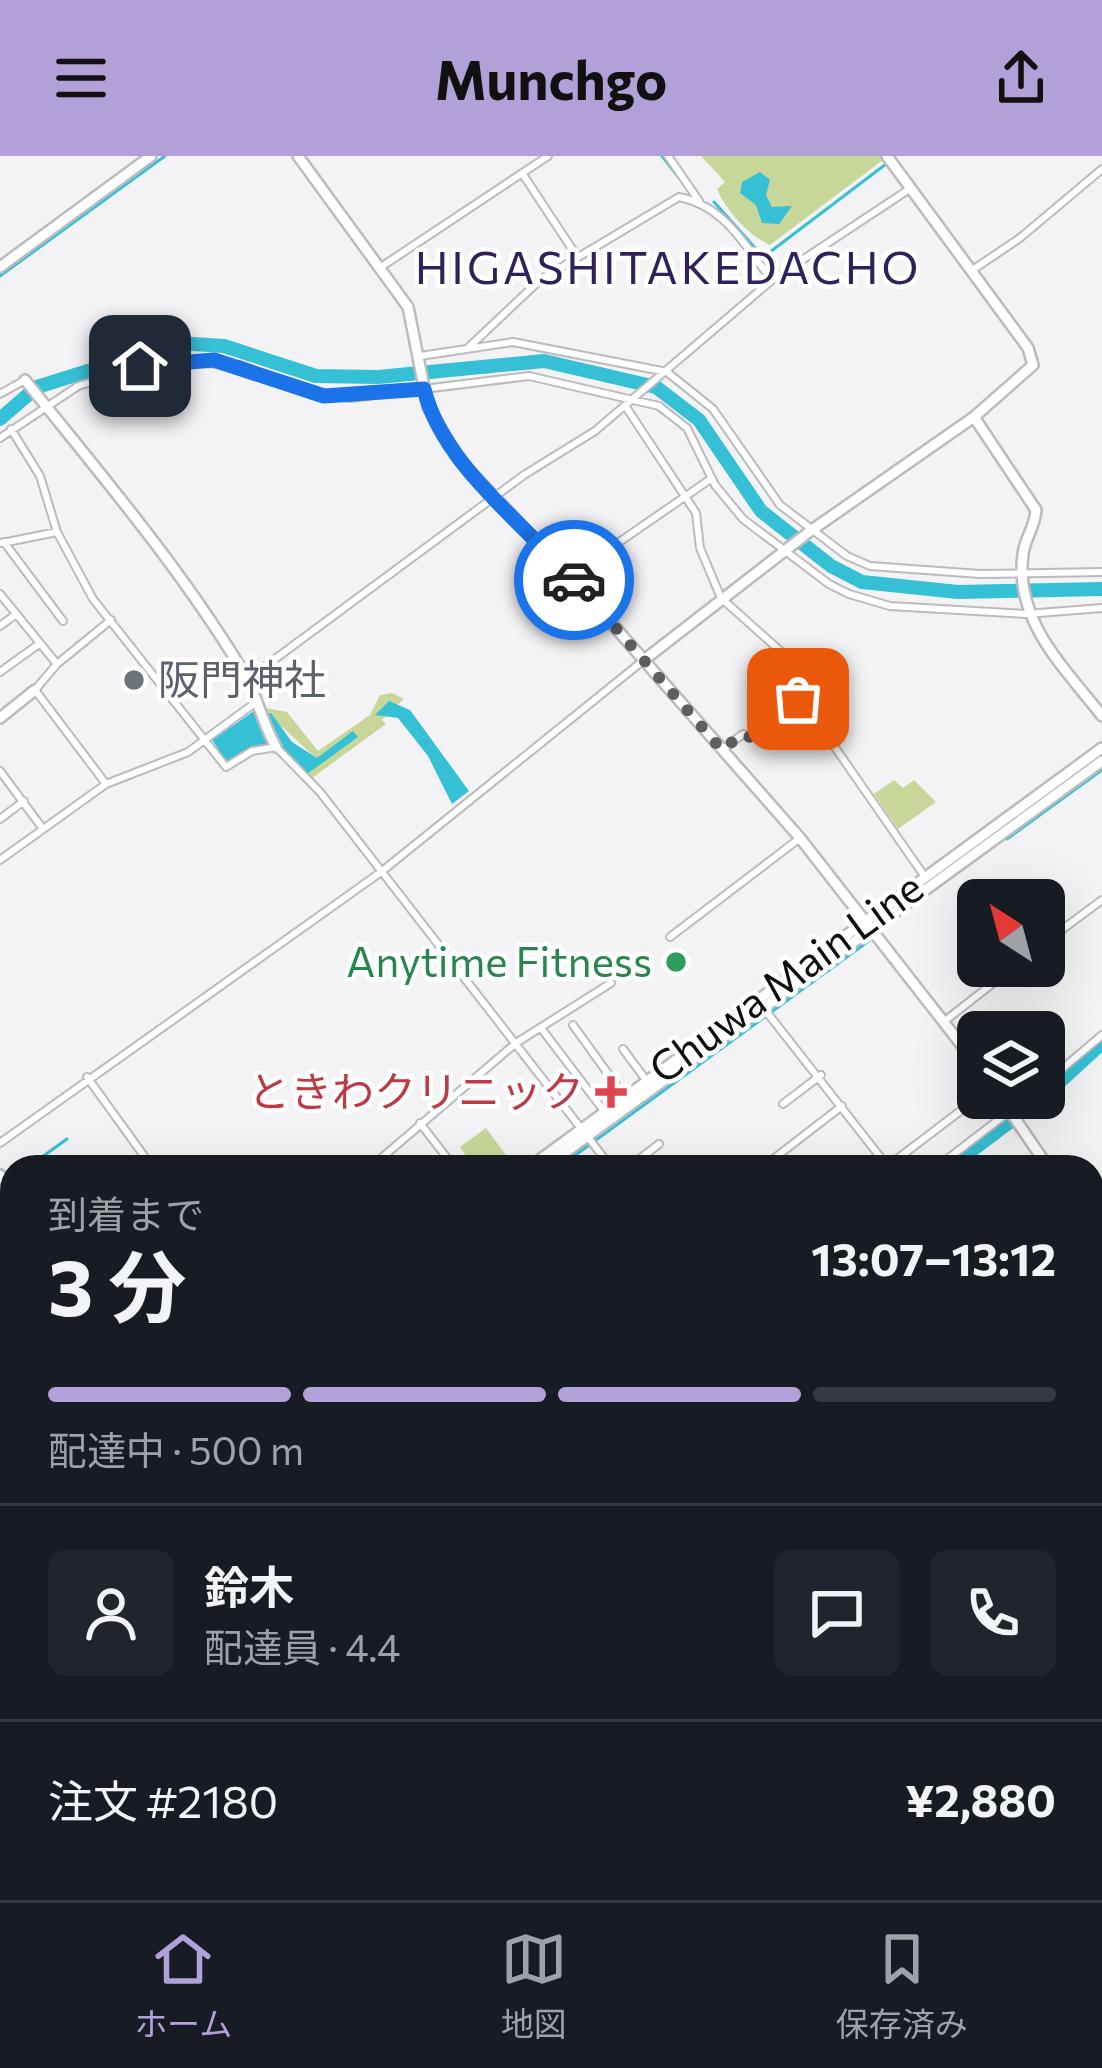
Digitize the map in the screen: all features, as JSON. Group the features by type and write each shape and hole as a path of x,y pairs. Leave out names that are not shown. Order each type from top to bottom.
{"street":[{"path":"0,267 152,156"},
{"path":"298,156 409,307 428,407 460,461 570,576 800,838 957,1036"},
{"path":"381,267 548,156"},
{"path":"668,156 699,201"},
{"path":"0,1143 381,872 722,598 974,417 1034,364 1028,348 889,159"},
{"path":"971,271 1020,238 1102,169"},
{"path":"522,173 577,256"},
{"path":"248,679 640,397 772,280 911,188"},
{"path":"468,348 529,289 679,197 699,201 721,215 772,280"},
{"path":"420,358 513,342 547,345 666,373 712,409 772,497 811,531 870,566 1102,572"},
{"path":"0,438 44,404 100,379 183,359 241,365 324,396 529,376 640,397 687,428 712,478 743,519 829,584 890,606 1102,608"},
{"path":"0,394 25,380 146,525 248,679 276,747 329,802 601,1155"},
{"path":"626,407 686,496 722,598 814,680 749,737 742,734 722,750"},
{"path":"974,417 1036,510 1023,552 1026,610 1102,716"},
{"path":"11,429 40,476 58,532 111,620 205,742 226,767 252,751 276,747"},
{"path":"570,576 712,478"},
{"path":"58,532 2,543 63,621"},
{"path":"0,594 57,664"},
{"path":"0,626 16,615"},
{"path":"0,718 111,620"},
{"path":"0,672 39,644"},
{"path":"35,689 106,784"},
{"path":"800,697 925,877"},
{"path":"0,860 106,784 205,742 255,703"},
{"name":"Chuwa Main Line","path":"562,1155 766,1010 925,877 1102,748"},
{"name":"Chuwa Main Line","path":"553,1155 587,1137 604,1111 646,1080 1102,761"},
{"path":"0,771 43,829"},
{"path":"0,819 24,801"},
{"path":"670,937 800,838"},
{"path":"1065,928 1102,901"},
{"path":"384,1155 516,1043 611,983"},
{"path":"946,1020 988,987"},
{"path":"766,1010 880,1155"},
{"path":"573,1025 624,1096"},
{"path":"541,1028 604,1111"},
{"path":"1065,1068 1099,1041"},
{"path":"623,1049 646,1080"},
{"path":"783,1104 821,1075"},
{"path":"87,1077 143,1155"},
{"path":"779,1155 842,1106"},
{"path":"902,1155 957,1114"},
{"path":"955,1155 1009,1119"},
{"path":"1016,1119 1040,1155"},
{"path":"420,1123 445,1155"},
{"path":"644,1155 658,1144"}],"green space":[{"path":"701,156 881,156 883,160 770,245 732,213 717,189 725,182"},
{"path":"392,693 404,699 382,720 386,724 312,778 307,774 316,758 260,707 287,712 318,751 370,715 380,695"},
{"path":"894,780 903,788 914,780 936,802 898,829 874,794"},
{"path":"486,1128 506,1155 466,1155 460,1147"}],"water":[{"path":"760,172 770,180 766,195 772,207 792,206 779,224 762,223 756,205 740,193 742,182"},
{"path":"389,701 410,710 469,791 452,804 428,756 398,718 375,715"},
{"path":"254,711 269,744 227,762 212,740"},
{"path":"271,713 292,742 317,758 353,731 358,737 307,774 277,743 263,715"}],"waterway":[{"path":"0,276 165,156"},
{"path":"662,156 680,179"},
{"path":"714,202 756,249 770,252 886,164"},
{"path":"0,419 37,387 177,343 224,346 316,376 378,377 544,361 656,387 699,420 761,511 831,566 862,582 958,592 1102,589"},
{"path":"1007,839 1102,770"},
{"path":"575,1155 870,940"},
{"path":"1065,1077 1102,1043"},
{"path":"966,1155 1013,1119"},
{"path":"45,1155 67,1139"}],"way so far":[{"path":"574,580 722,750 742,734 749,737 798,699"}],"place":[{"name":"阪門神社","path":"134,680"},
{"name":"Anytime Fitness","path":"676,962"},
{"name":"ときわクリニック","path":"611,1092"}],"district":[{"name":"HIGASHITAKEDACHO","path":"668,268"}],"route":[{"path":"140,366 214,360 241,365 324,396 351,398 424,389 428,407 460,461 574,580"}]}
